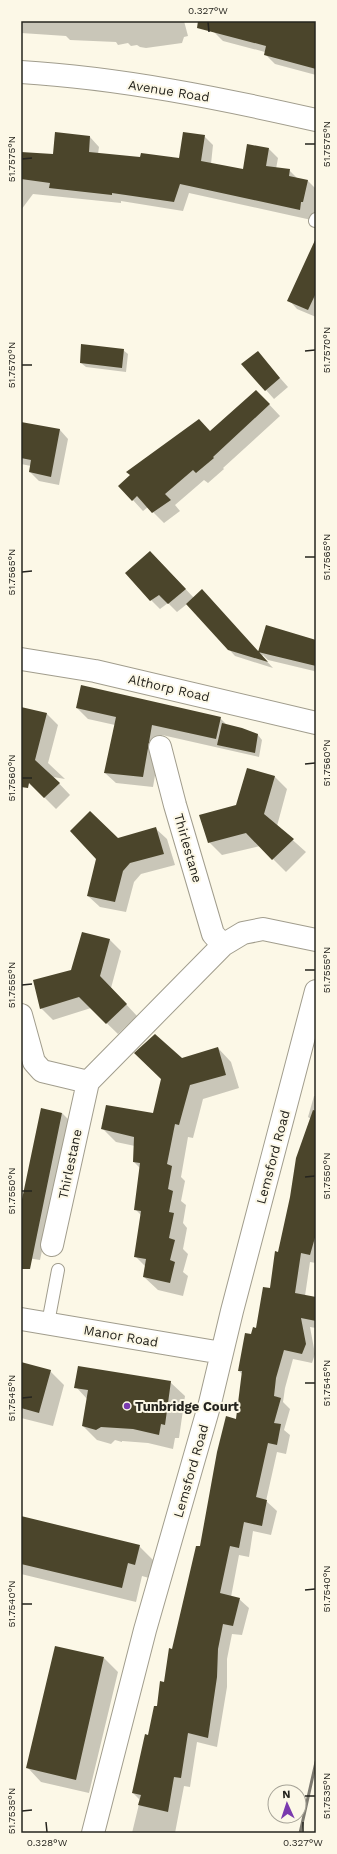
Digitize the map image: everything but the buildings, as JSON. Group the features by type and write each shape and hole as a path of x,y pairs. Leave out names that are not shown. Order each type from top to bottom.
{"street":[{"name":"Avenue Road","path":"21,72 53,74 151,88 234,102 316,120"},
{"name":"Althorp Road","path":"21,658 95,671 316,723"},
{"name":"Thirlestane","path":"160,747 175,805 213,934 224,945"},
{"path":"21,1015 34,1062 42,1071 88,1082 224,945 243,933 263,929 316,940"},
{"name":"Lemsford Road","path":"93,1833 142,1642 210,1403 316,992"},
{"name":"Thirlestane","path":"52,1245 88,1082"},
{"name":"Manor Road","path":"21,1319 222,1353"}],"lane":[{"path":"48,1323 58,1270"}],"railway":[{"path":"300,1833 316,1762"}],"place":[{"name":"Tunbridge Court","path":"127,1406"}]}
